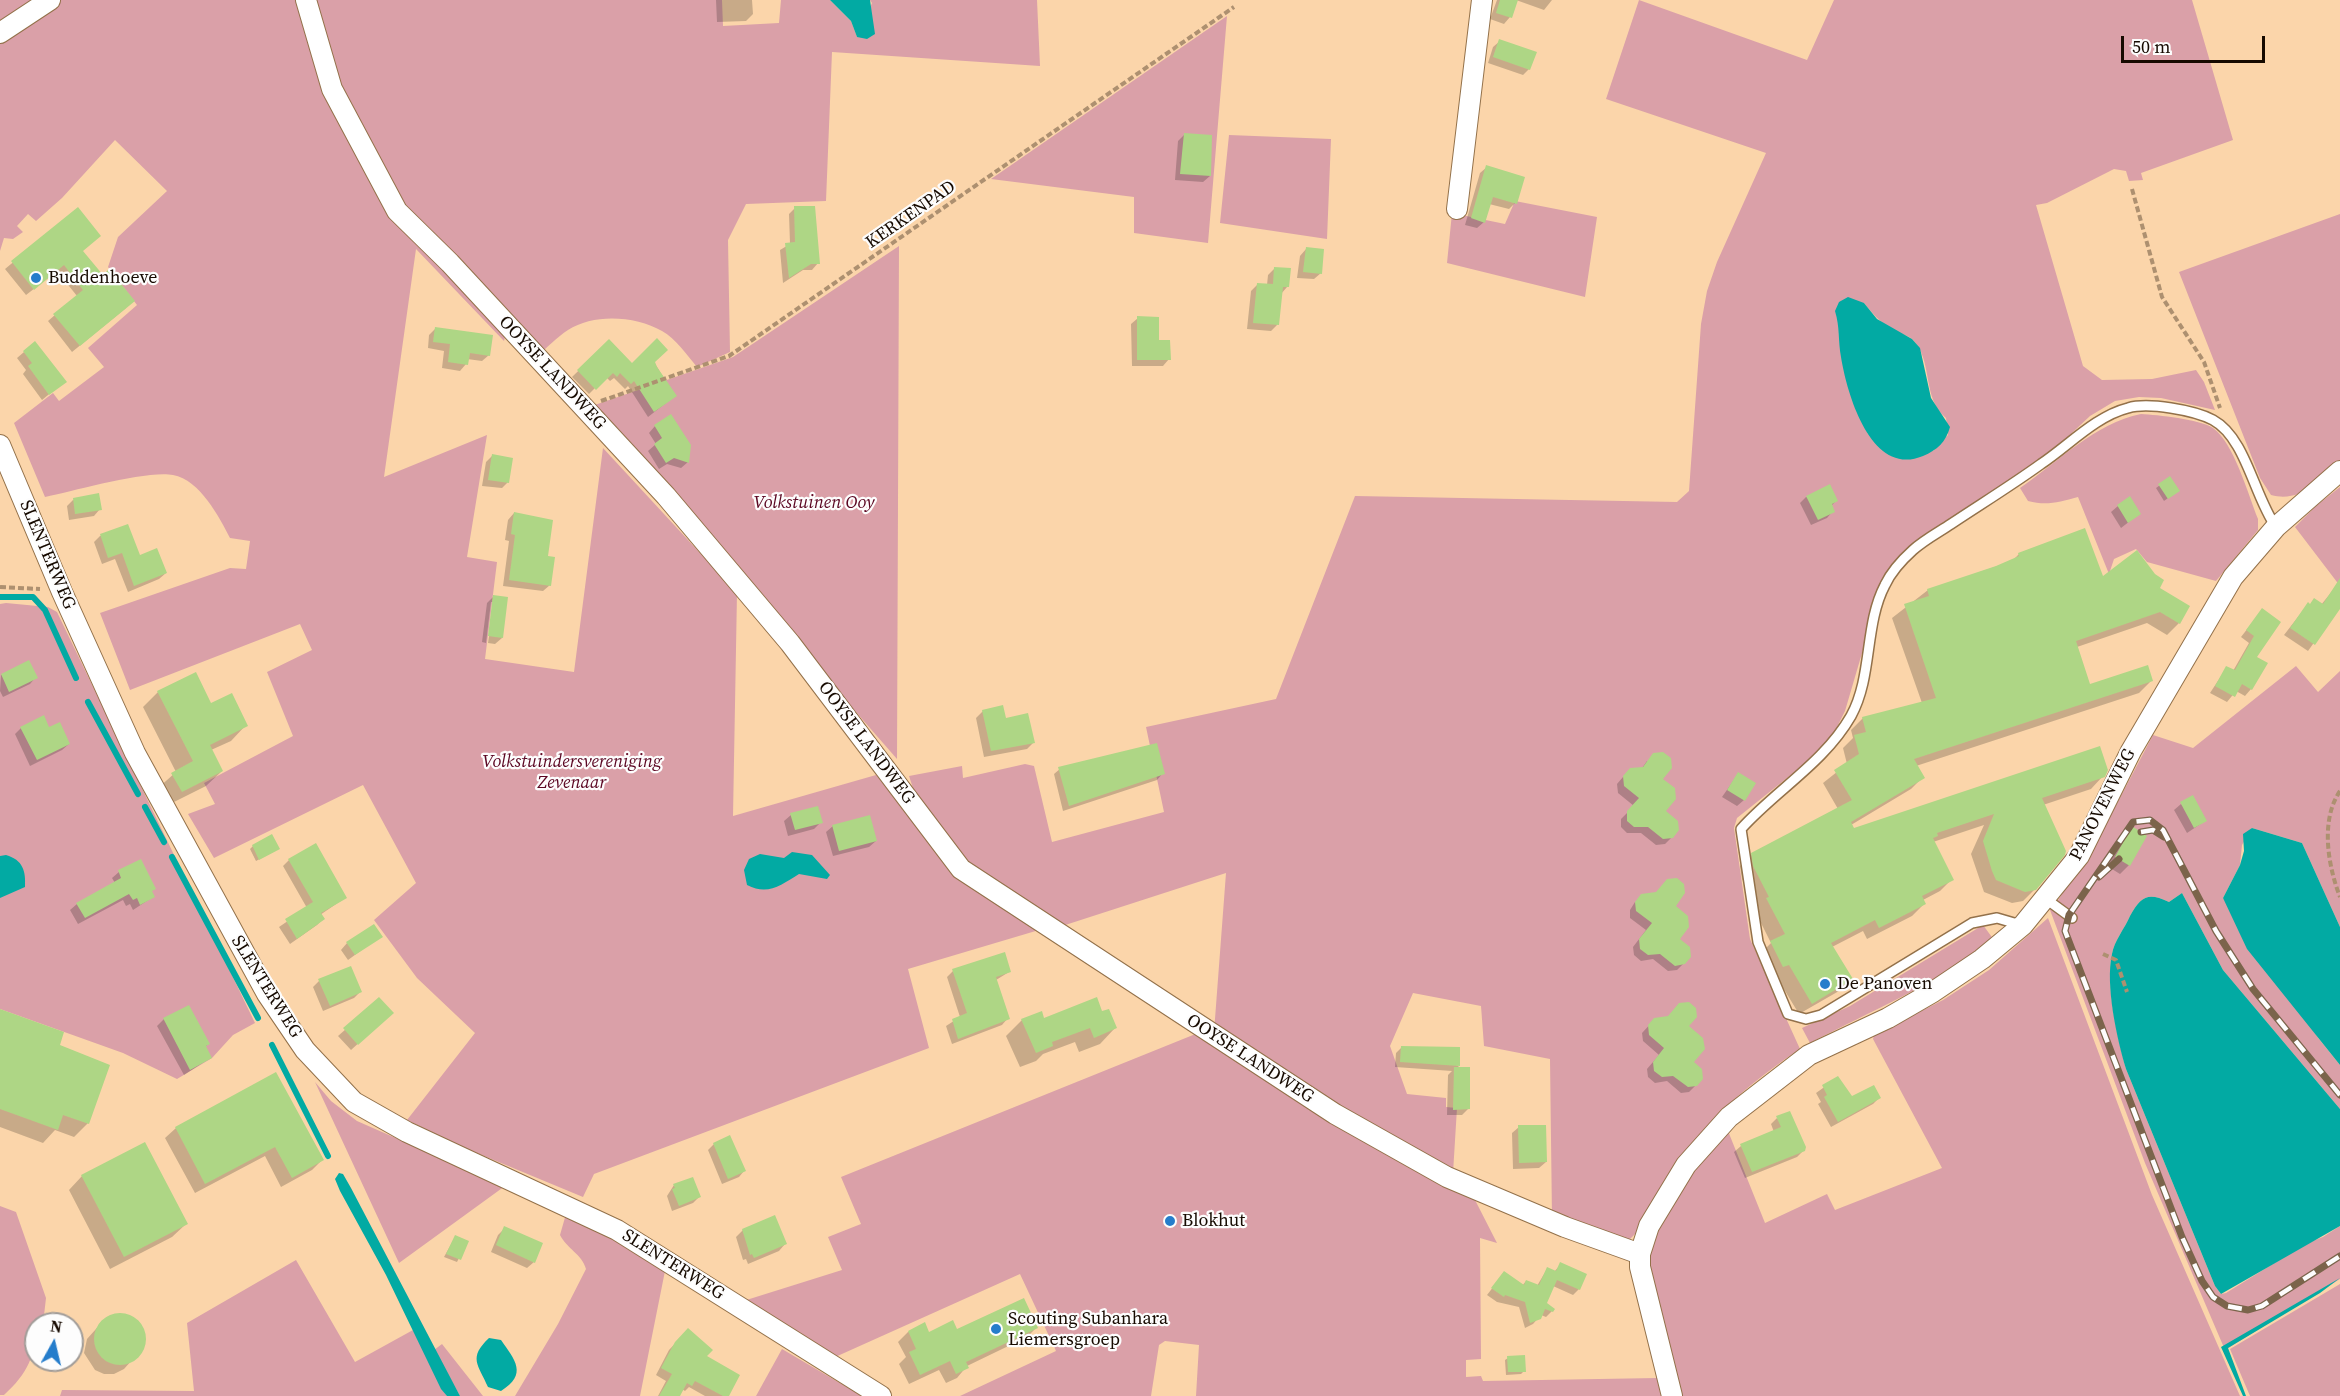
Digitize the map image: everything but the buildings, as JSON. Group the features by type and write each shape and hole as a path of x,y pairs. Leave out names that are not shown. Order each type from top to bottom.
{"street":[{"path":"0,33 50,0"},
{"name":"OOYSE LANDWEG","path":"306,0 332,89 397,211 450,262 666,496 790,644 961,869 1335,1114 1447,1177 1565,1227 1640,1254"},
{"path":"1457,209 1482,0"},
{"name":"SLENTERWEG","path":"0,445 62,592 135,753 267,994 305,1050 354,1102 407,1132 617,1230 881,1396"},
{"name":"PANOVENWEG","path":"1640,1254 1649,1226 1686,1165 1730,1118 1809,1055 1888,1018 1933,992 1982,959 2023,925 2079,856 2131,751 2233,577 2276,527 2340,471"},
{"path":"1640,1254 1672,1396"}],"lane":[{"path":"2023,925 1997,918 1972,923 1821,1015 1806,1019 1788,1014 1758,942 1741,830 1756,813 1826,751 1851,715 1862,684 1876,608 1882,592 1898,566 1914,549 2041,464 2106,417 2129,407 2185,411 2212,420 2221,427 2235,440 2257,495 2276,527"},
{"path":"2046,899 2072,918"}],"path":[{"name":"KERKENPAD","path":"584,407 729,356 1234,7"},
{"path":"2132,189 2162,297 2204,362 2221,411 2221,427"},
{"path":"0,587 62,592"},
{"path":"2340,791 2330,815 2328,850 2334,881 2340,897"},
{"path":"2103,954 2116,960 2127,992"}],"green space":[{"path":"0,0 43,0 0,26"},
{"name":"Volkstuindersvereniging Zevenaar","path":"59,0 298,0 421,246 505,337 504,341 416,249 384,477 487,435 467,557 497,562 485,659 574,672 603,448 737,593 733,816 876,775 961,873 1039,930 908,969 929,1048 594,1174 583,1197 460,1146 407,1120 475,1033 417,978 374,920 416,883 363,785 214,858 188,814 215,804 204,783 293,736 267,672 312,650 300,624 130,690 100,613 230,568 246,569 250,541 230,538 208,500 192,484 173,475 146,475 45,497 14,423 53,393 59,401 104,367 88,348 137,305 108,267 118,237 167,191 115,140 62,198 36,221 28,214 17,226 23,232 13,239 4,238 0,251 0,39"},
{"path":"310,0 722,0 723,26 779,23 781,0 830,0 851,21 857,37 872,3 870,0 1037,0 1040,66 832,52 826,201 746,204 728,240 730,352 697,367 677,343 662,331 640,322 615,318 578,325 564,333 536,357 397,199 342,100"},
{"path":"1639,0 1807,60 1834,0 2192,0 2233,140 2141,173 2143,180 2129,181 2126,171 2114,169 2047,203 2036,205 2083,366 2102,380 2152,379 2196,370 2204,382 2215,410 2161,398 2139,397 2115,401 2090,416 2057,447 1894,567 1867,636 1845,711 1832,737 1812,758 1737,818 1734,828 1750,939 1800,1049 1750,1086 1704,1129 1672,1170 1635,1234 1629,1240 1617,1241 1552,1218 1550,1059 1484,1046 1481,1006 1413,993 1390,1046 1407,1094 1446,1098 1446,1107 1457,1108 1453,1173 1214,1032 1226,873 1056,928 978,875 924,821 909,776 962,766 963,778 1025,764 1034,766 1052,842 1164,812 1146,727 1276,699 1355,496 1677,502 1689,491 1701,324 1707,291 1717,262 1766,153 1606,99","holes":["1864,303 1883,323 1910,337 1919,348 1933,400 1938,410 1946,418 1948,435 1933,451 1868,434 1847,380 1839,324"]},
{"path":"1227,16 1208,243 1134,233 1134,197 991,179"},
{"path":"1229,135 1331,139 1327,239 1220,223"},
{"path":"1515,201 1597,217 1585,297 1447,263 1452,213 1505,224"},
{"path":"2340,214 2340,463 2317,483 2300,493 2281,497 2271,495 2260,478 2179,272"},
{"name":"Volkstuinen Ooy","path":"899,246 897,759 589,407 733,357"},
{"path":"2141,414 2178,418 2207,425 2221,435 2234,457 2258,519 2258,530 2216,581 2147,562 2136,549 2114,559 2109,574 2078,497 2053,503 2028,501 2020,488 2093,435 2124,419"},
{"path":"2340,487 2340,586 2295,527"},
{"path":"0,604 48,607 57,612 255,1023 233,1035 212,1058 177,1079 123,1053 0,1009"},
{"path":"2296,666 2318,692 2340,671 2340,927 2302,843 2252,828 2242,845 2240,865 2223,898 2319,1039 2340,1065 2340,1109 2223,970 2182,893 2169,902 2150,897 2138,904 2115,944 2110,967 2113,1012 2126,1069 2215,1286 2221,1294 2340,1226 2340,1279 2225,1350 2145,1163 2050,910 2112,813 2153,735 2193,748"},
{"path":"2048,918 2152,1195 2240,1396 1678,1396 1648,1273 1648,1252 1654,1237 1691,1175 1728,1131 1765,1223 1827,1194 1835,1210 1942,1168 1873,1039 1874,1035 1943,1000 1989,970"},
{"path":"1983,925 1994,940 1973,955 1904,996 1810,1043 1802,1028 1850,1006"},
{"path":"1198,1033 1328,1116 1475,1200 1497,1243 1480,1238 1481,1359 1466,1360 1466,1377 1481,1376 1483,1381 1657,1378 1661,1396 1196,1396 1199,1345 1165,1341 1159,1345 1151,1396 960,1396 1056,1351 1020,1274 833,1358 740,1302 842,1270 828,1237 861,1224 841,1177"},
{"path":"315,1082 331,1101 357,1121 505,1186 399,1263"},
{"path":"0,1206 16,1212 46,1298 44,1312 24,1312 24,1372 4,1395 0,1395"},
{"path":"566,1214 600,1229 665,1271 640,1396 515,1396 558,1324 586,1269 581,1259 560,1235"},
{"path":"296,1260 355,1362 413,1330 447,1396 60,1396 62,1390 194,1391 187,1323"},
{"path":"2340,1284 2340,1396 2250,1396 2230,1349"},
{"path":"442,1344 483,1396 460,1396 434,1350"},
{"path":"782,1349 862,1396 756,1396"}],"water":[{"path":"830,0 870,0 875,34 867,39 857,37 851,21"},
{"path":"1848,297 1864,303 1877,319 1912,339 1920,348 1931,398 1950,427 1943,441 1928,454 1905,460 1889,455 1876,444 1865,429 1849,391 1840,351 1835,311 1839,302"},
{"path":"2252,828 2302,843 2340,927 2340,1065 2247,949 2223,898 2240,865 2244,851 2243,834"},
{"path":"792,852 812,855 830,875 827,879 799,874 768,889 747,885 744,870 749,859 760,854 784,858"},
{"path":"6,855 20,863 25,876 25,887 0,898 0,856"},
{"path":"2182,893 2223,970 2340,1109 2340,1226 2221,1294 2215,1286 2126,1069 2111,996 2110,967 2113,949 2134,909 2146,898 2156,897 2169,902"},
{"path":"339,1173 343,1174 351,1188 460,1396 447,1396 441,1389 386,1275 340,1191 335,1179"},
{"path":"2340,1278 2320,1293 2228,1348 2246,1396 2243,1396 2221,1347"},
{"path":"489,1338 501,1340 511,1354 516,1367 517,1373 514,1379 501,1391 488,1387 478,1367 477,1356"}],"waterway":[{"path":"0,597 33,597 45,610 76,678"},
{"path":"88,702 138,794"},
{"path":"145,807 164,842"},
{"path":"172,857 258,1018"},
{"path":"272,1045 328,1156"}],"railway":[{"path":"2340,1095 2253,989 2216,931 2163,830 2150,820 2133,822 2069,915 2065,931 2182,1237 2202,1281 2213,1297 2227,1306 2248,1310 2262,1306 2340,1256"},
{"path":"2141,832 2153,830 2164,837"},
{"path":"2099,877 2119,859"}],"place":[{"name":"Buddenhoeve","path":"36,278"},
{"name":"De Panoven","path":"1825,984"},
{"name":"Blokhut","path":"1170,1221"},
{"name":"Scouting Subanhara Liemersgroep","path":"996,1329"}]}
